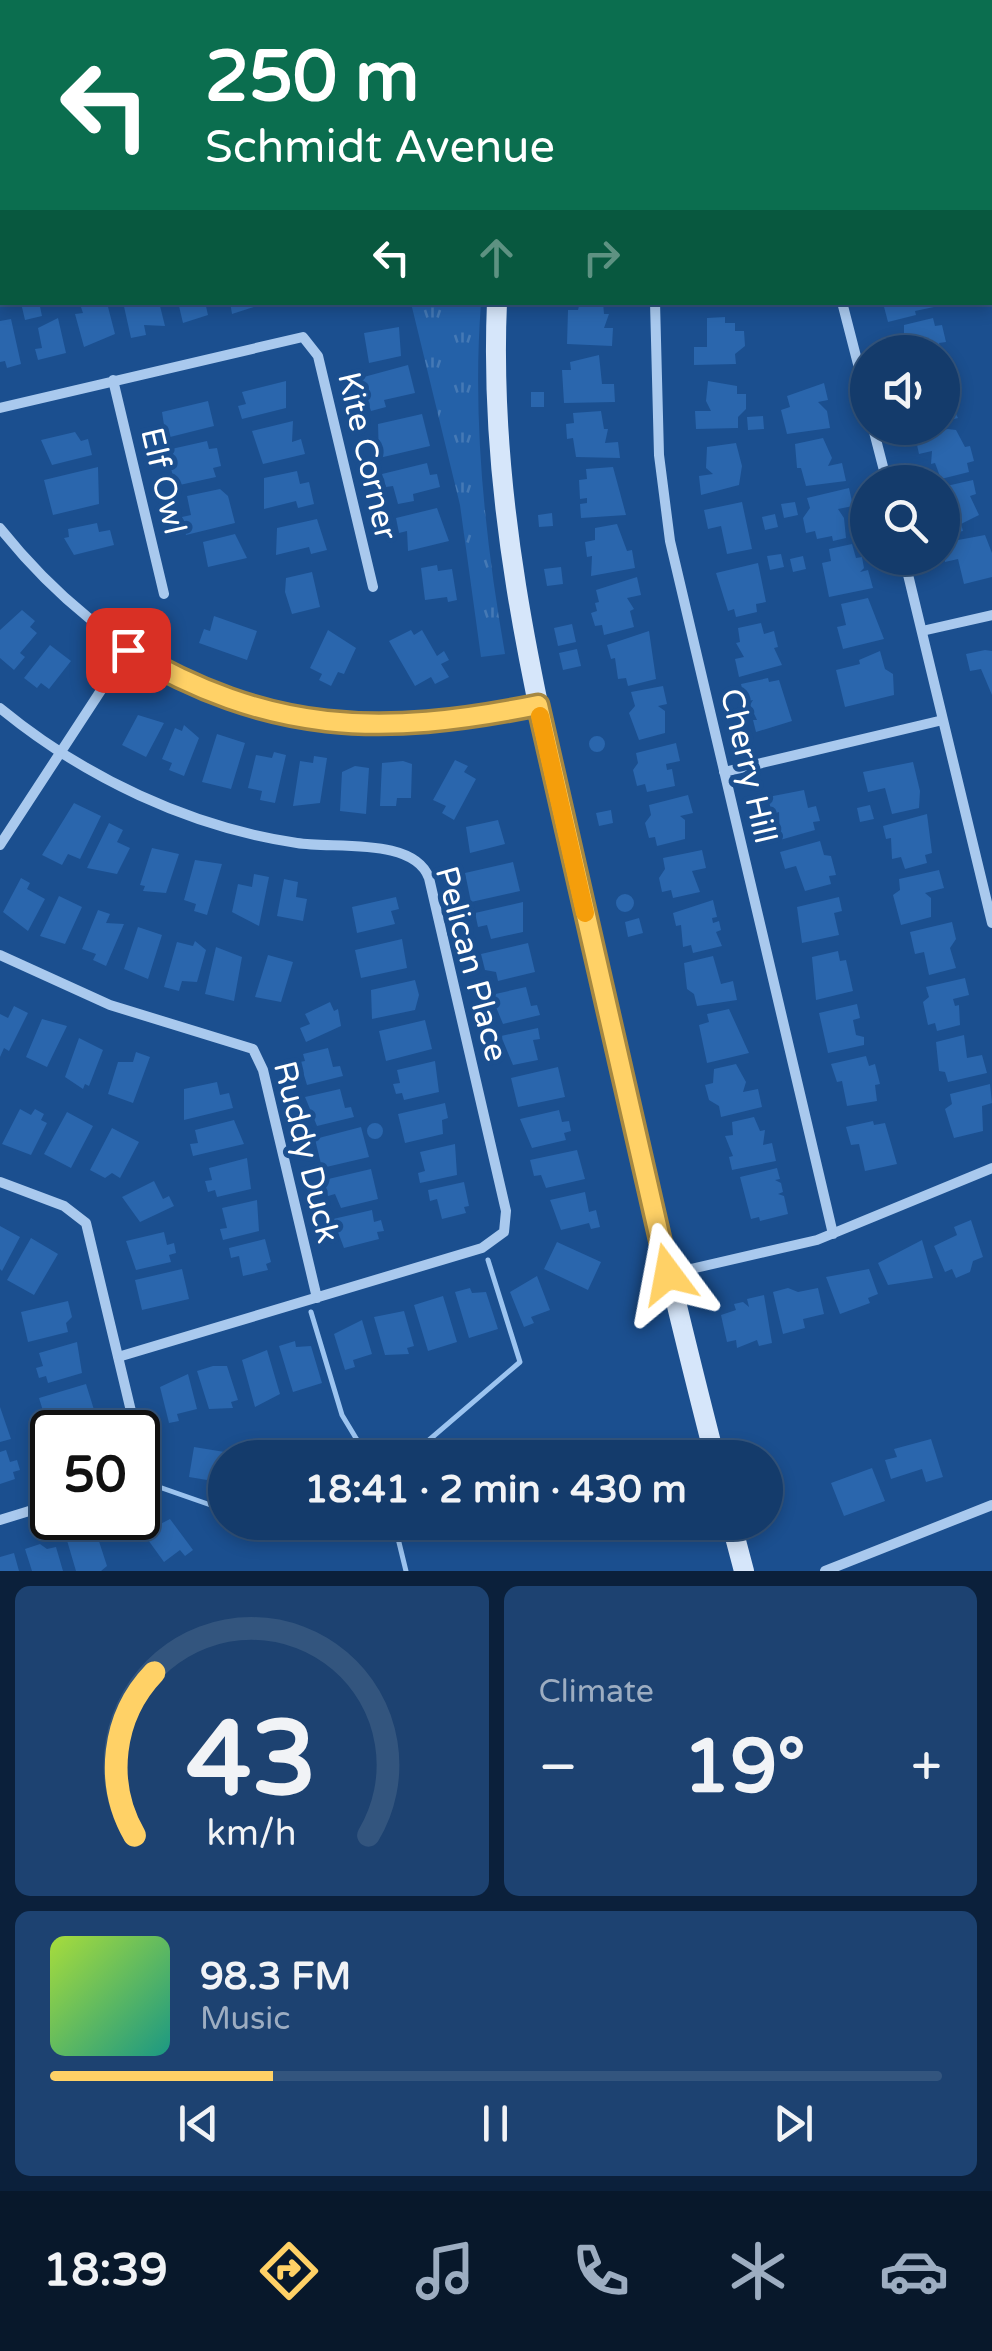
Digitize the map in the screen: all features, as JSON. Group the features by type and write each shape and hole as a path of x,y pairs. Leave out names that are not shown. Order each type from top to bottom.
{"main road":[{"path":"497,305 496,450 520,628 710,1440"},
{"path":"736,1540 744,1571"}],"street":[{"name":"Cherry Hill","path":"656,305 655,393 668,523 832,1234"},
{"path":"843,305 850,335"},
{"name":"Kite Corner","path":"112,380 293,336 306,339 318,356 373,587"},
{"path":"0,408 112,380"},
{"name":"Elf Owl","path":"112,380 164,594"},
{"path":"0,528 56,592 128,650 235,701 342,724 422,726 538,705"},
{"path":"908,575 992,924"},
{"path":"922,632 992,615"},
{"path":"0,845 128,650"},
{"name":"Pelican Place","path":"0,708 60,752 124,788 196,818 292,843 403,852 422,864 505,1207 504,1232 482,1248 316,1298"},
{"path":"724,772 944,720"},
{"name":"Ruddy Duck","path":"0,955 110,1005 253,1049 263,1070 316,1298"},
{"path":"668,1274 832,1234 992,1168"},
{"path":"0,1182 83,1218 131,1410"},
{"path":"118,1357 316,1298"},
{"path":"825,1571 992,1505"},
{"path":"0,1520 30,1511"}],"green space":[{"path":"411,305 481,305 478,391 482,479 505,654 481,657 460,505"}],"building":[{"path":"21,305 40,305 42,316 25,320"},
{"path":"108,305 115,334 84,347 75,314 83,313 81,307"},
{"path":"124,305 160,305 165,326 144,325 146,335 131,338"},
{"path":"179,305 206,305 208,315 183,323"},
{"path":"230,305 260,305 232,314"},
{"path":"579,305 603,305 604,314 609,314 604,328 613,328 612,346 567,344 568,310 578,310"},
{"path":"884,305 934,305 915,311 916,315 888,322"},
{"path":"725,317 725,323 735,323 735,331 744,331 745,346 735,354 736,364 694,365 694,347 707,347 707,318"},
{"path":"58,318 66,353 38,360 35,349 42,348 38,328"},
{"path":"933,318 935,326 942,325 944,335 904,335 904,325"},
{"path":"11,319 21,364 7,368 5,361 0,362 0,321"},
{"path":"399,327 401,356 369,363 364,333"},
{"path":"599,355 602,384 614,384 615,402 564,403 562,370 571,370 570,362"},
{"path":"408,365 415,393 384,400 386,407 371,411 360,378"},
{"path":"286,381 286,408 242,419 238,406 246,404 242,392"},
{"path":"708,381 737,386 737,394 746,394 746,409 738,417 738,428 696,429 695,411 711,411 706,401"},
{"path":"824,383 828,400 818,402 827,411 830,428 787,434 781,410 790,407 787,396"},
{"path":"531,392 544,392 544,407 531,407"},
{"path":"208,401 214,426 166,438 162,412"},
{"path":"601,411 604,429 608,429 605,443 618,442 620,458 576,457 573,438 567,439 566,424 574,423 573,413"},
{"path":"422,414 430,446 379,458 378,424"},
{"path":"763,416 764,429 748,430 747,417"},
{"path":"293,421 292,442 301,439 305,454 263,464 252,431"},
{"path":"75,432 81,441 88,439 92,455 52,465 41,440"},
{"path":"823,438 832,458 828,466 842,463 846,481 806,486 801,468 797,468 795,444"},
{"path":"960,438 965,447 970,446 974,461 967,463 969,472 960,474 960,465 931,464 932,451 919,454 917,445 960,445"},
{"path":"207,441 209,449 217,448 221,466 213,468 216,477 175,486 167,450"},
{"path":"736,443 742,466 739,485 701,495 699,476 713,474 706,468 707,447"},
{"path":"427,463 430,475 437,474 440,487 413,494 414,501 398,504 393,486 386,487 382,474"},
{"path":"98,467 99,504 53,515 44,480"},
{"path":"613,467 626,515 581,518 580,504 587,503 587,498 580,499 579,480 587,479 586,469"},
{"path":"297,471 300,484 309,482 314,504 298,508 296,501 264,509 264,478"},
{"path":"973,480 976,494 970,496 979,515 961,524 960,532 960,483"},
{"path":"849,488 850,507 838,509 844,518 846,538 817,539 815,531 806,533 803,518 810,508 807,498"},
{"path":"220,489 228,496 235,523 186,535 182,517 191,515 187,496"},
{"path":"742,502 752,549 727,554 721,526 708,529 704,510"},
{"path":"795,502 798,515 784,518 781,504"},
{"path":"437,508 449,541 408,551 407,531 399,533 396,518"},
{"path":"552,513 553,526 539,527 538,515"},
{"path":"775,514 778,527 765,530 762,517"},
{"path":"317,519 327,550 311,554 309,547 276,555 277,528"},
{"path":"97,523 99,532 110,530 114,545 74,555 64,538 69,537 68,529"},
{"path":"617,524 627,551 632,550 635,568 591,576 592,556 587,557 585,542 595,540 595,528"},
{"path":"235,534 247,558 208,567 203,542"},
{"path":"985,535 992,553 992,577 964,584 960,540"},
{"path":"850,544 850,575 869,575 873,588 829,597 822,563 831,561 829,549"},
{"path":"781,554 784,567 770,570 767,556"},
{"path":"803,556 806,569 793,572 790,559"},
{"path":"758,563 766,602 756,604 757,612 736,617 734,609 728,611 716,573"},
{"path":"437,565 438,571 452,569 457,600 425,600 421,568"},
{"path":"561,567 563,584 547,586 544,569"},
{"path":"312,572 320,607 292,614 285,592 286,578"},
{"path":"637,577 641,595 627,598 634,609 630,611 634,627 604,635 602,625 595,626 591,613 597,611 595,603 599,602 596,590"},
{"path":"868,598 884,639 843,649 837,627 846,625 841,604"},
{"path":"22,610 35,621 30,627 37,633 20,653 25,657 14,670 0,658 0,630"},
{"path":"214,616 257,631 247,660 199,643 204,629 210,631"},
{"path":"761,623 764,634 774,631 778,647 774,648 782,665 739,677 735,659 744,657 736,643 740,642 738,628"},
{"path":"572,624 576,642 558,646 554,628"},
{"path":"328,630 356,648 344,674 338,672 331,686 319,680 322,674 310,668"},
{"path":"411,630 414,635 422,630 437,656 444,651 449,660 441,664 449,677 435,684 431,677 415,686 389,641"},
{"path":"649,631 656,679 628,686 626,678 618,679 615,658 611,659 607,645"},
{"path":"50,645 71,661 49,689 41,683 37,688 24,678"},
{"path":"577,649 581,666 563,670 559,653"},
{"path":"880,651 885,669 893,674 894,695 845,707 836,670 860,664 859,660"},
{"path":"992,651 992,695 981,669 970,671 966,654"},
{"path":"768,678 769,682 779,680 792,721 756,732 753,720 757,720 750,705 753,700 745,702 741,684"},
{"path":"663,686 667,704 658,706 665,711 665,733 639,740 629,713 635,706 631,692"},
{"path":"138,715 164,723 146,757 122,745"},
{"path":"184,725 199,738 184,776 169,770 172,763 162,759 175,728 182,731"},
{"path":"217,734 245,743 231,789 202,782"},
{"path":"597,736 605,744 597,752 589,744"},
{"path":"676,743 680,761 666,764 667,770 672,769 675,786 647,792 645,784 637,786 633,770 638,763 636,753"},
{"path":"274,752 286,755 275,803 260,800 262,791 248,788 256,755 272,758"},
{"path":"314,756 327,758 320,803 293,806 300,761 313,763"},
{"path":"455,760 468,766 464,772 476,779 454,820 442,813 446,806 433,800"},
{"path":"913,762 920,791 919,808 892,814 885,788 868,792 863,772"},
{"path":"382,763 412,764 411,798 397,798 396,806 380,806"},
{"path":"355,766 369,768 366,814 340,811 342,772"},
{"path":"804,790 808,808 816,806 820,821 813,822 815,830 780,840 779,812 772,814 768,797"},
{"path":"688,795 693,813 680,816 685,820 685,839 657,846 655,837 649,838 645,823 651,815 649,805"},
{"path":"74,803 101,816 80,859 68,854 62,865 42,855"},
{"path":"870,805 874,819 860,822 857,808"},
{"path":"611,810 613,823 599,826 596,813"},
{"path":"927,814 932,853 925,855 927,863 905,869 901,857 892,859 891,838 886,839 883,826"},
{"path":"498,820 505,844 470,853 466,827"},
{"path":"109,823 123,830 117,842 130,848 117,874 87,868"},
{"path":"820,841 824,855 831,856 836,875 829,876 831,884 805,891 796,866 785,869 780,852"},
{"path":"152,848 179,854 166,893 143,891 145,886 140,885"},
{"path":"702,850 706,868 692,871 700,892 673,898 671,890 662,892 659,878 665,869 663,858"},
{"path":"195,860 222,864 207,915 194,911 196,904 184,900"},
{"path":"513,862 520,891 471,902 465,873"},
{"path":"939,870 944,888 925,893 931,898 931,917 901,925 893,895 900,890 899,879"},
{"path":"254,874 269,877 259,926 232,912 238,884 252,887"},
{"path":"21,878 30,883 27,889 45,899 28,931 3,912"},
{"path":"284,879 298,882 296,897 307,899 303,921 277,916"},
{"path":"625,894 634,903 625,912 616,903"},
{"path":"59,896 82,907 65,944 40,936"},
{"path":"396,897 399,909 391,911 395,924 357,933 352,907"},
{"path":"839,897 842,911 834,913 839,935 802,943 797,907"},
{"path":"713,900 717,917 712,918 713,923 719,921 721,930 716,932 722,946 693,953 691,945 683,947 681,925 676,926 673,913"},
{"path":"523,902 523,932 491,939 487,925 478,927 475,913"},
{"path":"98,910 110,914 106,923 124,924 106,966 93,960 96,954 82,949"},
{"path":"639,918 643,933 628,937 625,922"},
{"path":"952,922 956,939 950,948 956,968 929,975 924,952 915,954 910,932"},
{"path":"138,927 162,935 148,979 124,969"},
{"path":"402,939 407,968 361,978 355,950"},
{"path":"195,941 206,950 197,982 182,981 179,991 164,987 177,942 193,946"},
{"path":"528,943 535,972 498,981 496,972 485,970 481,954"},
{"path":"216,947 242,957 234,1001 205,994"},
{"path":"838,951 840,961 846,960 853,991 816,1000 812,957"},
{"path":"268,955 293,962 281,1002 255,997"},
{"path":"713,956 721,984 733,981 737,1000 697,1006 694,994 687,989 684,963"},
{"path":"965,978 969,995 953,999 955,1006 959,1005 960,1025 937,1031 935,1023 928,1025 923,1002 929,997 926,987"},
{"path":"415,980 419,995 415,1010 372,1019 371,990"},
{"path":"526,987 531,1006 537,1005 540,1015 503,1024 491,995"},
{"path":"330,1002 334,1011 338,1009 341,1026 306,1042 300,1028 310,1024 305,1014"},
{"path":"857,1004 860,1018 853,1020 856,1035 864,1037 864,1045 828,1053 819,1013"},
{"path":"14,1006 28,1013 9,1051 4,1048 0,1057 0,1014 8,1018"},
{"path":"729,1009 749,1053 707,1063 699,1025 709,1022 707,1014"},
{"path":"42,1019 67,1026 47,1067 26,1057"},
{"path":"425,1020 432,1049 386,1061 379,1031"},
{"path":"538,1028 540,1039 533,1040 538,1060 513,1065 501,1036"},
{"path":"964,1035 967,1058 982,1055 987,1073 948,1082 945,1072 939,1071 936,1042"},
{"path":"79,1038 103,1050 89,1086 85,1084 83,1089 65,1077"},
{"path":"328,1048 333,1067 340,1066 343,1076 307,1085 300,1062 305,1061 303,1054"},
{"path":"136,1052 150,1057 133,1103 108,1094 118,1062 133,1062"},
{"path":"866,1056 869,1066 875,1064 880,1084 875,1085 877,1101 847,1106 842,1081 837,1082 831,1064"},
{"path":"435,1061 439,1092 404,1100 402,1093 396,1094 393,1084 400,1083 397,1070"},
{"path":"736,1064 746,1082 743,1092 758,1089 762,1107 721,1117 719,1106 709,1100 705,1085 713,1083 714,1069"},
{"path":"558,1067 565,1097 518,1107 511,1078"},
{"path":"217,1082 220,1095 229,1093 233,1108 184,1120 184,1089"},
{"path":"990,1084 992,1103 982,1106 983,1131 954,1138 945,1109 952,1104 950,1094"},
{"path":"340,1089 345,1108 351,1107 354,1117 317,1126 305,1097"},
{"path":"445,1103 448,1118 442,1120 443,1134 405,1143 398,1114"},
{"path":"20,1109 31,1115 35,1109 44,1114 41,1120 47,1123 31,1155 2,1144"},
{"path":"559,1110 562,1122 569,1121 571,1131 564,1133 566,1140 532,1148 520,1119"},
{"path":"67,1112 93,1126 71,1168 44,1154"},
{"path":"754,1117 760,1131 765,1130 763,1145 772,1143 776,1161 732,1170 729,1157 733,1156 725,1136 733,1135 732,1122"},
{"path":"234,1120 244,1144 193,1156 190,1144 198,1143 195,1130"},
{"path":"873,1121 874,1125 885,1123 897,1164 865,1171 859,1144 851,1145 846,1127"},
{"path":"375,1123 383,1131 375,1139 367,1131"},
{"path":"361,1127 369,1157 322,1168 315,1139"},
{"path":"112,1128 139,1142 120,1178 112,1173 105,1178 90,1170"},
{"path":"455,1144 457,1175 420,1183 418,1173 425,1171 420,1152"},
{"path":"577,1150 585,1179 546,1188 541,1175 534,1176 530,1160"},
{"path":"247,1158 251,1189 217,1197 215,1190 208,1192 205,1181 212,1180 209,1168"},
{"path":"777,1168 780,1179 775,1180 781,1183 783,1192 778,1194 784,1196 788,1214 760,1221 759,1217 751,1219 740,1177"},
{"path":"371,1169 378,1199 341,1208 335,1194 328,1196 324,1180"},
{"path":"154,1181 163,1199 169,1196 174,1206 140,1222 122,1197"},
{"path":"464,1182 469,1206 464,1207 466,1213 442,1219 437,1199 430,1201 428,1190"},
{"path":"585,1192 589,1212 596,1210 600,1227 591,1229 589,1223 561,1230 550,1200"},
{"path":"257,1200 259,1231 223,1240 220,1229 227,1228 222,1208"},
{"path":"372,1210 374,1222 381,1220 384,1231 377,1232 379,1239 344,1248 333,1219"},
{"path":"971,1220 983,1257 973,1261 970,1272 956,1278 952,1269 945,1272 934,1246 957,1235 954,1227"},
{"path":"0,1226 20,1237 2,1271 0,1269"},
{"path":"164,1232 167,1245 174,1243 176,1253 169,1255 171,1262 136,1270 126,1241"},
{"path":"31,1238 58,1254 34,1295 7,1280"},
{"path":"265,1239 271,1262 266,1264 268,1270 243,1276 239,1256 231,1258 229,1248"},
{"path":"922,1240 933,1278 888,1285 878,1263"},
{"path":"557,1242 601,1262 588,1290 544,1269"},
{"path":"182,1269 189,1299 142,1310 135,1280"},
{"path":"869,1269 878,1294 868,1298 870,1303 840,1314 826,1277"},
{"path":"537,1276 550,1310 531,1317 534,1323 524,1327 510,1292"},
{"path":"470,1288 472,1293 486,1292 498,1329 469,1338 455,1292"},
{"path":"788,1288 798,1292 818,1288 824,1314 803,1319 805,1328 783,1334 773,1292"},
{"path":"764,1295 772,1343 759,1346 757,1340 737,1348 736,1340 727,1342 721,1315 736,1310 734,1304 743,1302 749,1307 747,1299"},
{"path":"443,1296 457,1342 428,1351 414,1305"},
{"path":"68,1301 72,1317 66,1323 68,1332 28,1342 21,1312"},
{"path":"404,1311 414,1346 407,1348 409,1354 385,1355 374,1317"},
{"path":"362,1320 372,1354 353,1360 355,1367 345,1370 334,1334"},
{"path":"295,1341 296,1347 311,1346 322,1383 293,1392 279,1346"},
{"path":"77,1342 82,1373 48,1383 46,1376 39,1378 36,1368 43,1366 39,1353"},
{"path":"267,1350 280,1394 255,1407 242,1360"},
{"path":"227,1366 238,1400 231,1402 233,1408 209,1409 197,1371"},
{"path":"188,1374 197,1409 177,1414 179,1421 169,1423 160,1387"},
{"path":"86,1384 94,1410 43,1410 39,1398"},
{"path":"0,1407 11,1439 0,1442"},
{"path":"931,1439 943,1477 926,1482 922,1469 891,1479 885,1460 897,1457 894,1449"},
{"path":"194,1447 208,1449 208,1480 189,1477"},
{"path":"6,1450 10,1462 17,1460 20,1470 13,1472 15,1479 0,1484 0,1452"},
{"path":"872,1468 885,1501 844,1516 831,1483"},
{"path":"170,1519 193,1550 185,1556 180,1550 164,1562 148,1540 160,1540 160,1524"},
{"path":"67,1540 99,1540 107,1566 101,1571 76,1571"},
{"path":"40,1544 47,1549 56,1547 63,1571 32,1571 25,1549"},
{"path":"14,1553 19,1571 0,1571 0,1557"}],"waterway":[{"path":"429,1440 520,1362 488,1260"},
{"path":"311,1312 342,1415 357,1440"},
{"path":"160,1487 208,1504"},
{"path":"398,1540 406,1571"}],"slow traffic":[{"path":"540,716 585,913"}],"route":[{"path":"128,650 207,691 235,701 290,716 342,724 422,726 538,705 668,1274"}]}
